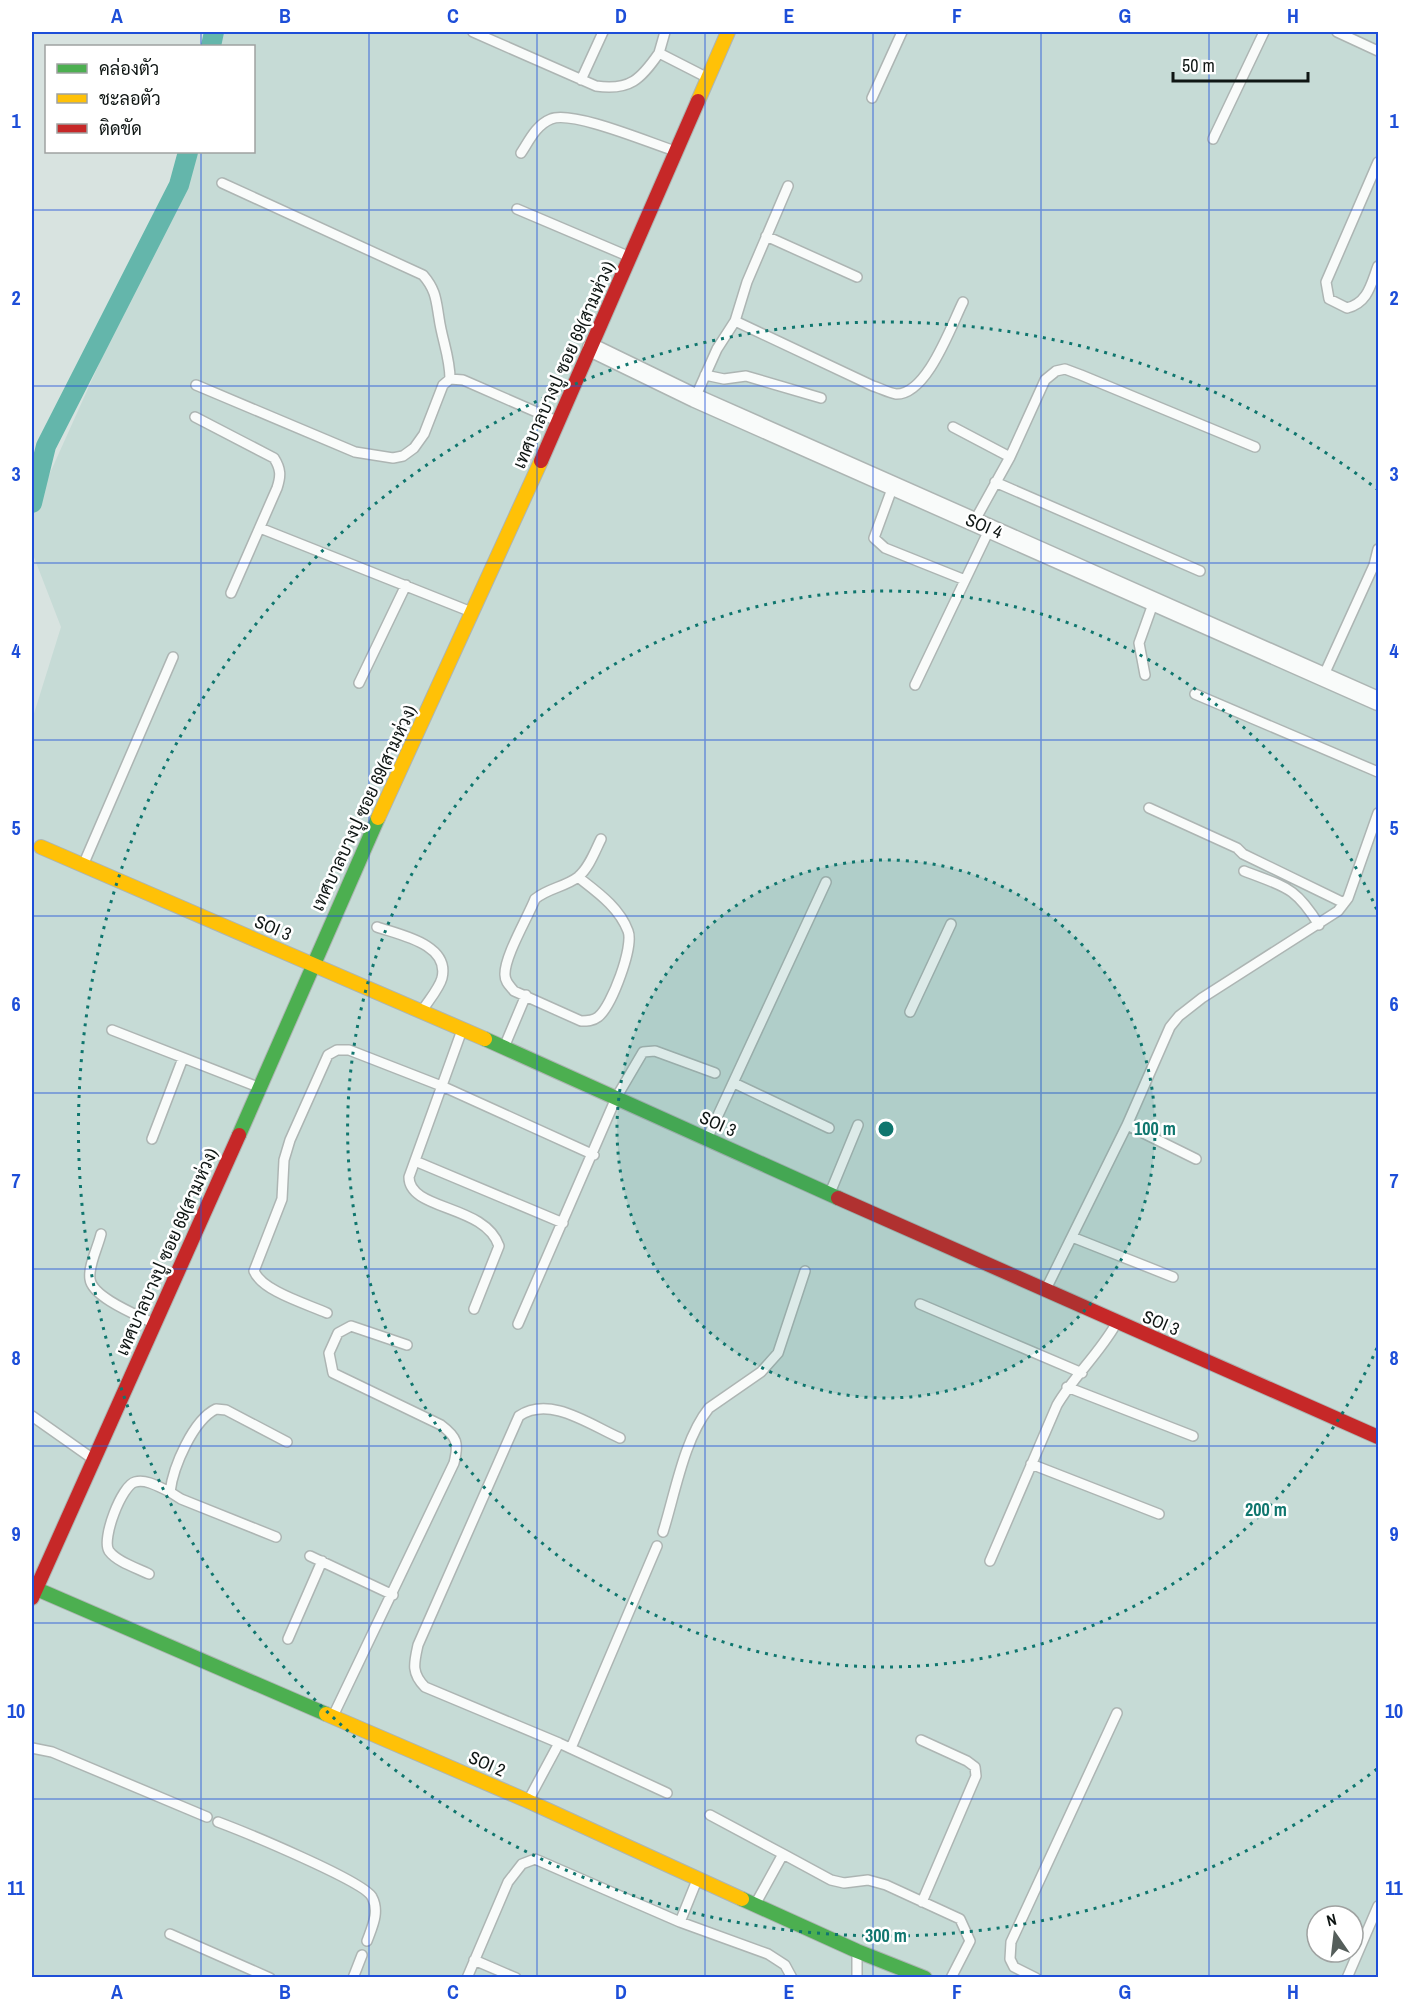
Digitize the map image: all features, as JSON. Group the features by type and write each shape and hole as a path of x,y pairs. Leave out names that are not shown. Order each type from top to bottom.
{"street":[{"name":"เทศบาลบางปู ซอย 69(สามห่วง)","path":"33,1592 95,1460 260,1088 312,964 592,348 728,32"},
{"name":"SOI 4","path":"592,348 695,398 1378,701"},
{"name":"SOI 3","path":"41,847 504,1047 1045,1292 1378,1437"},
{"name":"SOI 2","path":"33,1592 333,1716 756,1903 857,1951 925,1977"}],"lane":[{"path":"473,32 581,80 613,89 632,83 643,76 659,53 665,32"},
{"path":"581,80 603,32"},
{"path":"872,98 902,32"},
{"path":"1213,139 1264,32"},
{"path":"1338,32 1378,51"},
{"path":"659,53 708,78"},
{"path":"521,153 536,130 552,118 572,116 677,152"},
{"path":"1378,162 1326,282 1329,299 1347,309 1357,306 1365,298 1378,266"},
{"path":"222,183 423,275 433,287 437,298 439,319 450,360 450,379"},
{"path":"695,398 717,349 735,321 766,236 788,186"},
{"path":"517,209 631,258"},
{"path":"766,236 857,277"},
{"path":"735,321 895,394 907,392 924,380 963,302"},
{"path":"915,685 965,580 995,482 1010,457 1045,380 1056,371 1065,369 1255,447"},
{"path":"705,375 724,379 746,376 821,398"},
{"path":"196,385 355,452 393,458 403,456 414,448 423,434 443,385 450,379 463,380 559,422"},
{"path":"195,417 274,458 281,477 231,593"},
{"path":"953,428 1010,457"},
{"path":"995,482 1200,571"},
{"path":"893,486 874,532 878,544 965,580"},
{"path":"260,528 473,613"},
{"path":"1323,677 1376,563 1378,549"},
{"path":"359,683 406,585"},
{"path":"1145,675 1139,644 1154,601"},
{"path":"83,865 173,657"},
{"path":"1195,694 1378,772"},
{"path":"1149,808 1237,848 1243,854 1344,903"},
{"path":"1045,1292 1127,1125 1170,1027 1179,1016 1319,925 1344,903 1378,813"},
{"path":"578,877 612,904 628,930 631,942 607,1005 600,1016 592,1020 581,1021 508,984 505,974 507,963 535,899 542,893 578,877 586,868 601,839"},
{"path":"1244,871 1288,888 1303,899 1319,925"},
{"path":"707,1139 826,882"},
{"path":"910,1012 951,924"},
{"path":"377,927 430,947 438,955 442,978 422,1011"},
{"path":"504,1047 526,995"},
{"path":"112,1030 260,1088"},
{"path":"462,1030 444,1087 409,1177 412,1192 482,1221 496,1235 499,1246 474,1309"},
{"path":"327,1312 270,1287 257,1278 254,1270 282,1199 284,1160 290,1140 328,1055 337,1050 350,1050 444,1087 594,1155"},
{"path":"518,1324 594,1155 616,1098 634,1064 643,1053 655,1051 715,1073"},
{"path":"152,1139 183,1058"},
{"path":"734,1083 829,1128"},
{"path":"830,1193 858,1125"},
{"path":"1127,1125 1196,1159"},
{"path":"415,1161 563,1222"},
{"path":"101,1234 89,1277 92,1287 104,1297 155,1324"},
{"path":"1072,1237 1173,1277"},
{"path":"663,1532 689,1447 702,1417 709,1408 770,1364 778,1353 805,1271"},
{"path":"920,1304 1082,1373"},
{"path":"990,1561 1057,1405 1067,1388 1101,1351 1117,1323"},
{"path":"333,1716 393,1595 454,1463 459,1445 454,1434 441,1425 333,1373 329,1353 338,1333 351,1326 407,1346"},
{"path":"1067,1388 1193,1436"},
{"path":"620,1438 549,1407 530,1408 519,1416 418,1645 413,1666 417,1678 425,1687 571,1748 667,1793"},
{"path":"170,1492 176,1466 199,1423 216,1409 226,1410 287,1442"},
{"path":"32,1416 95,1460"},
{"path":"1031,1464 1159,1514"},
{"path":"149,1574 110,1551 106,1543 125,1488 133,1482 145,1481 276,1537"},
{"path":"571,1748 657,1546"},
{"path":"310,1556 393,1595"},
{"path":"288,1639 322,1561"},
{"path":"1036,1977 1014,1967 1010,1959 1011,1942 1117,1713"},
{"path":"921,1740 967,1761 975,1767 976,1776 922,1902"},
{"path":"528,1802 558,1743"},
{"path":"32,1748 52,1752 207,1817"},
{"path":"710,1815 831,1880 844,1883 868,1880 960,1919 967,1929 970,1941 966,1953 951,1977"},
{"path":"218,1822 321,1868 371,1894 377,1909 367,1941"},
{"path":"756,1903 783,1854"},
{"path":"466,1977 508,1882 522,1864 535,1858 680,1922 768,1953 785,1965 792,1977"},
{"path":"680,1922 698,1878"},
{"path":"1347,1977 1378,1906"},
{"path":"170,1934 270,1977"},
{"path":"857,1951 857,1977"},
{"path":"353,1977 362,1955"},
{"path":"474,1960 516,1977"}],"shaded area":[{"path":"217,32 1378,32 1378,1977 32,1977 32,720 61,627 32,552 32,513 181,182 188,153 255,153 255,45 213,45"}],"waterway":[{"path":"211,45 214,32"},
{"path":"32,503 46,446 179,185 188,153"}],"traffic: fast":[{"path":"239,1135 378,818"},
{"path":"485,1039 838,1198"},
{"path":"32,1587 326,1714"},
{"path":"742,1899 857,1951 925,1978"}],"traffic: slow":[{"path":"698,101 728,32"},
{"path":"378,818 541,461"},
{"path":"41,847 485,1039"},
{"path":"326,1714 528,1801 742,1899"}],"traffic: jam":[{"path":"541,461 698,101"},
{"path":"32,1598 239,1135"},
{"path":"838,1198 1378,1437"}]}
